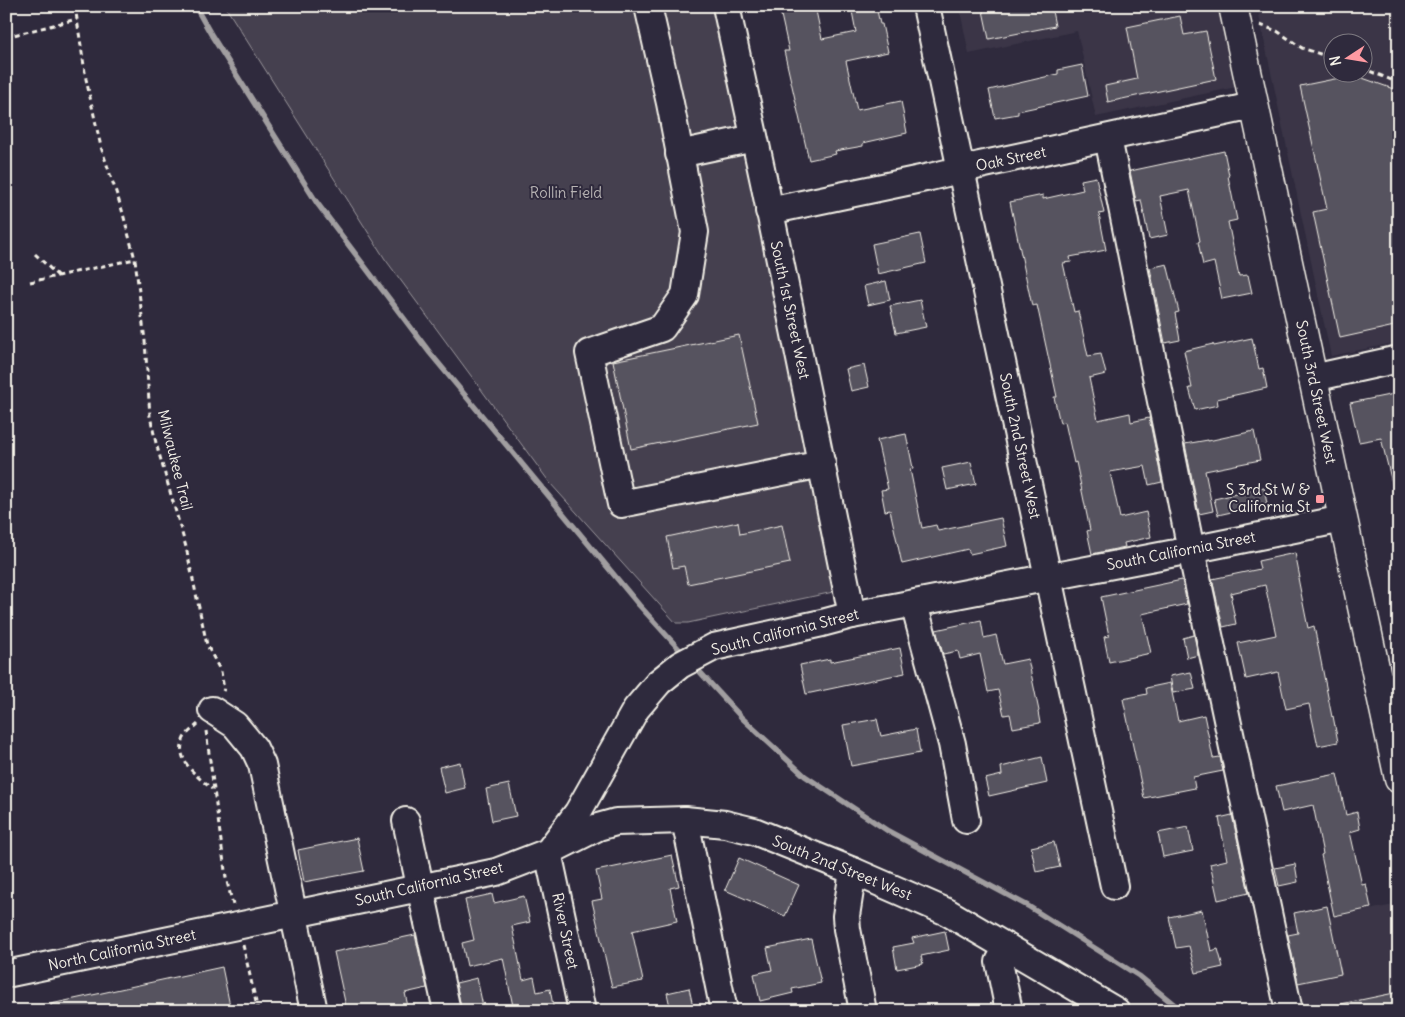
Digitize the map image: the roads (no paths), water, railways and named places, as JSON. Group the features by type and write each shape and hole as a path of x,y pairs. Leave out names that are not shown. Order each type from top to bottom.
{"main road":[{"name":"South 3rd Street West","path":"1233,6 1343,519 1389,686 1399,779"}],"street":[{"path":"648,6 695,232 685,295 662,328 589,353 621,504 822,464"},
{"name":"South 1st Street West","path":"726,6 852,615"},
{"name":"South 2nd Street West","path":"926,6 1114,886"},
{"name":"Oak Street","path":"769,211 1253,106"},
{"path":"679,154 754,138"},
{"path":"1108,138 1191,550 1289,1011"},
{"path":"1313,378 1399,359"},
{"name":"South California Street","path":"238,926 496,872 548,852 578,812 636,709 659,682 680,665 714,647 852,615 1343,519"},
{"path":"914,604 952,744 966,820"},
{"path":"208,715 235,725 254,748 262,766 314,1011"},
{"path":"685,820 724,1011"},
{"name":"South 2nd Street West","path":"548,852 598,826 616,822 685,820 725,824 754,831 947,912 1116,1011"},
{"path":"406,821 447,1011"},
{"name":"River Street","path":"548,852 582,1011"},
{"path":"853,871 846,916 862,1011"},
{"name":"North California Street","path":"6,974 238,926"},
{"path":"1007,947 999,962 1009,1011"}],"waterway":[{"path":"195,6 317,203 430,353 639,605 679,649"},
{"path":"700,672 742,718 805,776 888,831 1028,906 1139,976 1182,1011"}],"place":[{"name":"S 3rd St W & California St","path":"1320,499"}],"park label":[{"name":"Rollin Field","path":"566,193"}]}
